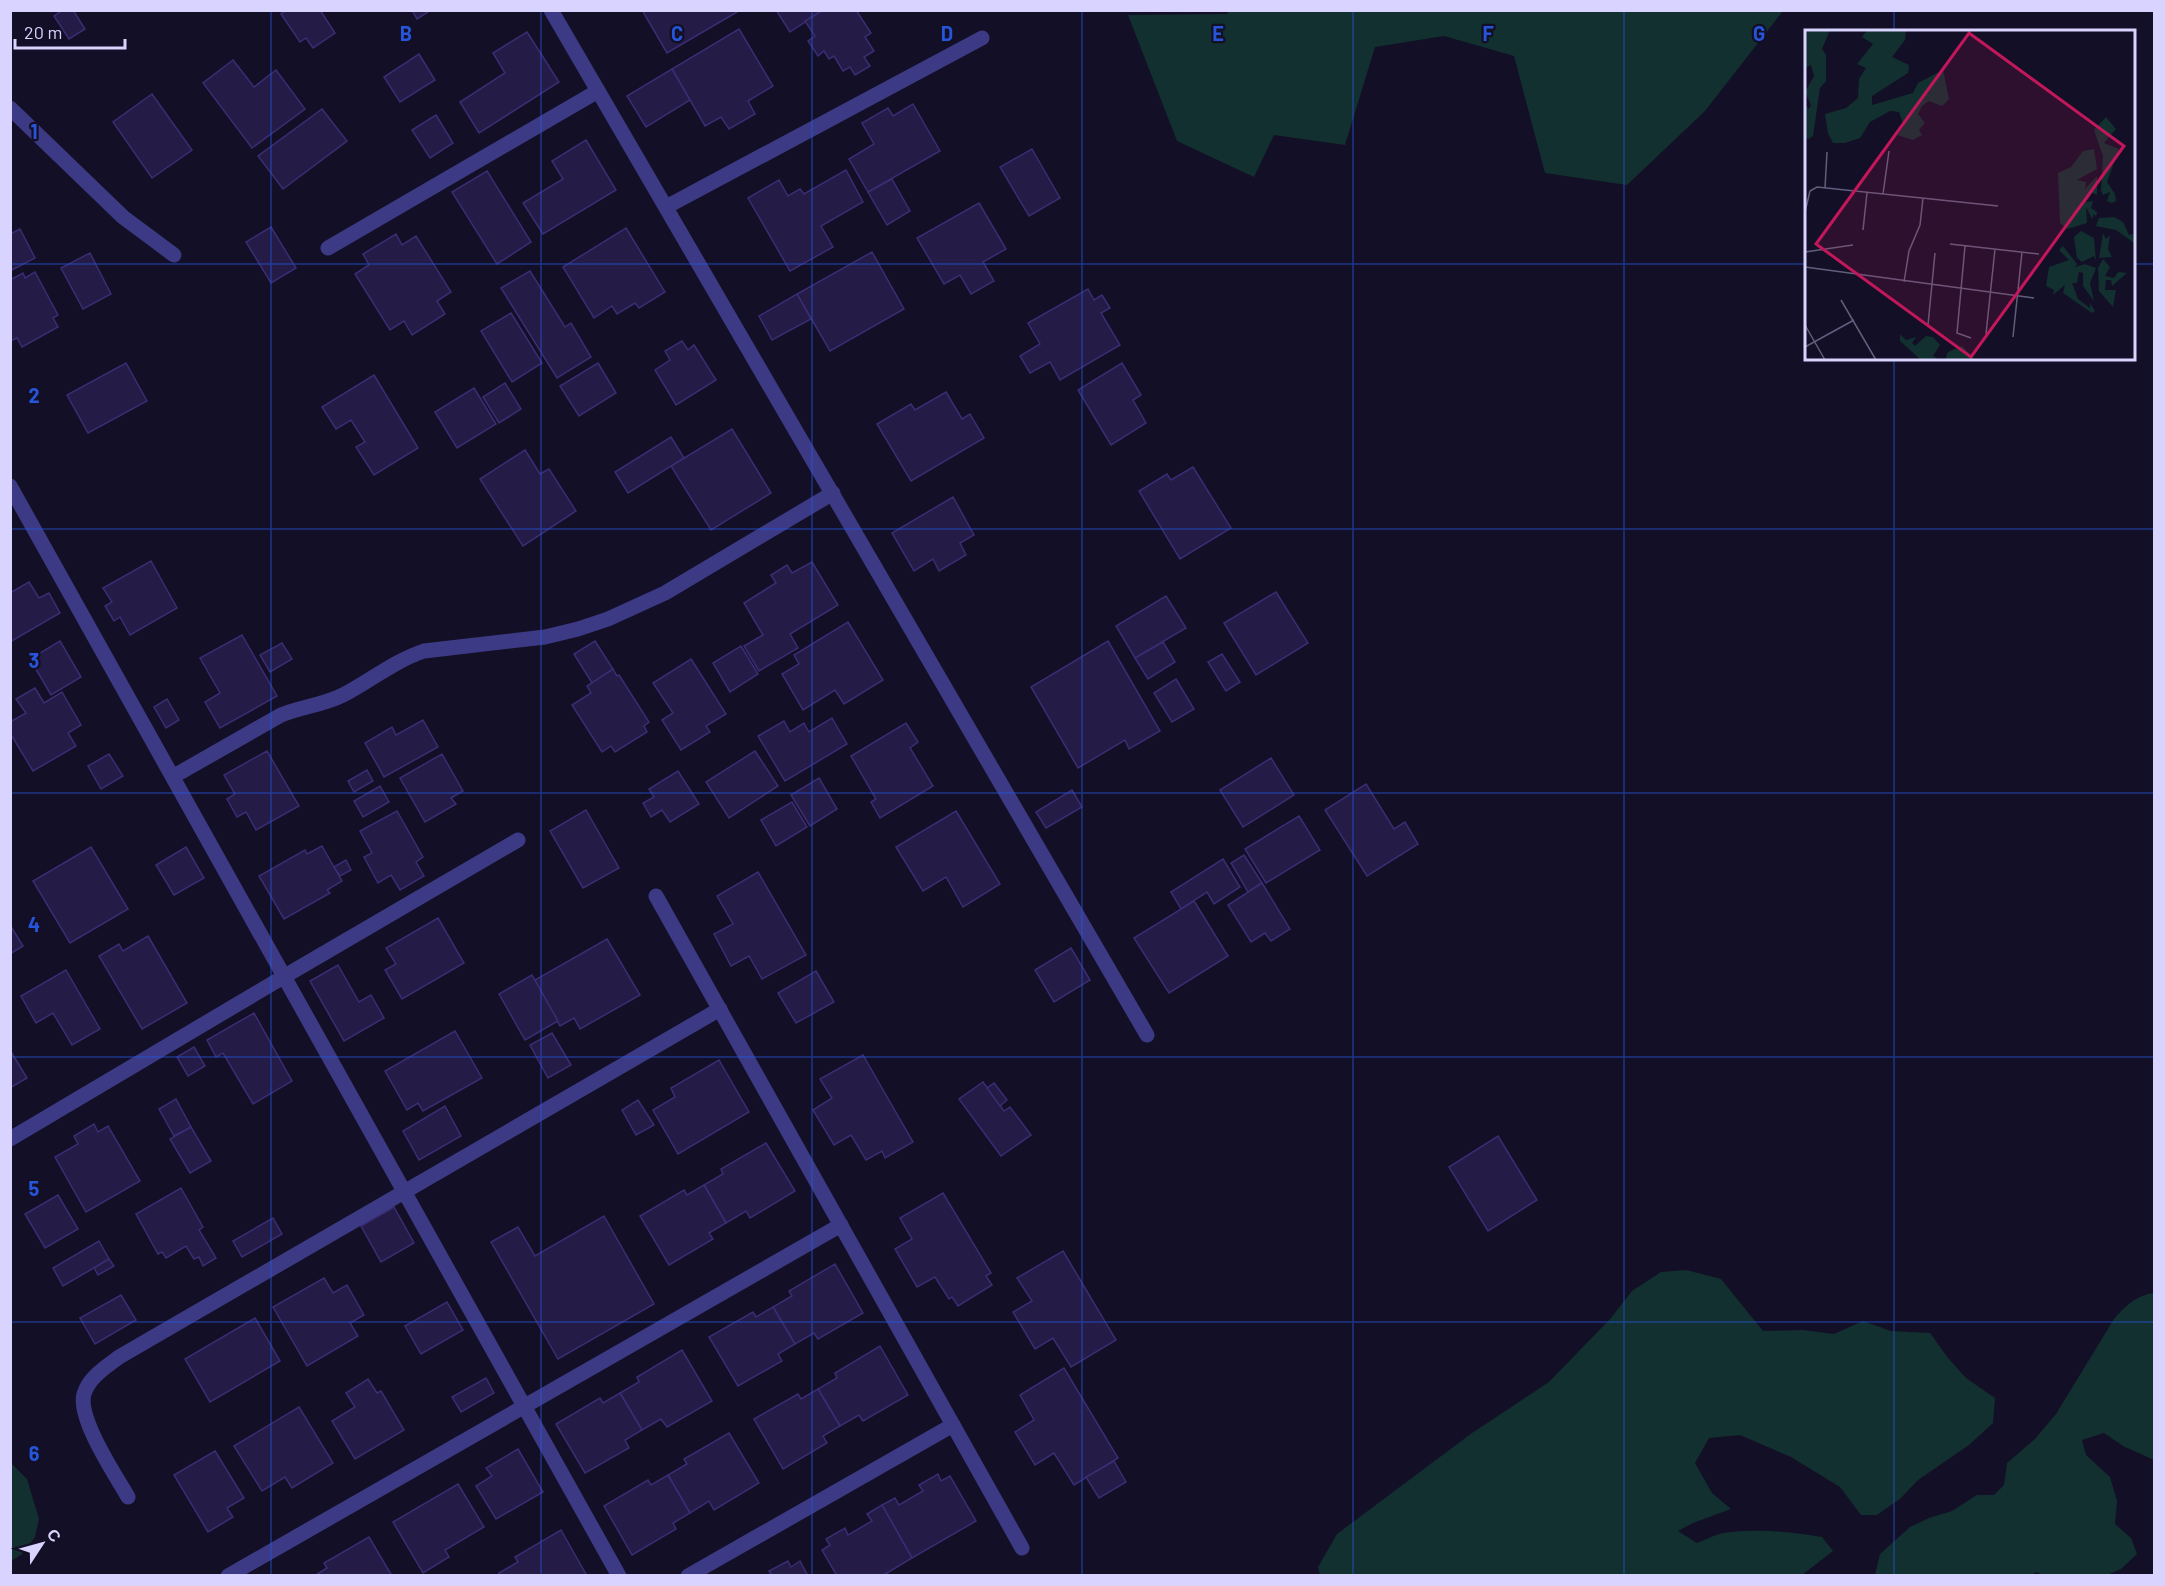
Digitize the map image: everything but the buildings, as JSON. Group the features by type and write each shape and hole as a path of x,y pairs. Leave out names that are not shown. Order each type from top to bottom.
{"street":[{"path":"551,10 1147,1035"},
{"path":"666,207 981,38"},
{"path":"328,249 598,91"},
{"path":"10,108 123,217 174,255"},
{"path":"10,486 619,1575"},
{"path":"174,776 281,715 297,708 325,703 342,696 407,657 424,651 545,636 578,629 635,608 665,593 833,493"},
{"path":"10,1139 285,975 518,840"},
{"path":"656,896 1022,1548"},
{"path":"128,1497 95,1439 86,1415 84,1395 94,1378 119,1357 720,1009"},
{"path":"228,1575 840,1225"},
{"path":"688,1575 953,1425"}],"green space":[{"path":"1229,10 1783,11 1705,111 1627,185 1545,173 1514,56 1444,36 1375,47 1345,145 1274,135 1254,177 1177,141 1128,15 1227,14"},
{"path":"1686,1270 1721,1279 1763,1331 1803,1330 1834,1334 1863,1321 1891,1331 1930,1333 1966,1378 1995,1398 1993,1423 1969,1445 1918,1480 1901,1498 1877,1515 1861,1515 1840,1487 1791,1457 1740,1435 1709,1438 1695,1463 1712,1493 1731,1509 1678,1531 1697,1543 1723,1533 1748,1531 1785,1532 1822,1537 1833,1551 1802,1575 1320,1575 1318,1567 1337,1534 1472,1433 1549,1382 1611,1318 1632,1291 1661,1272"},
{"path":"2154,1293 2154,1460 2123,1446 2104,1433 2082,1440 2086,1455 2110,1477 2117,1501 2115,1524 2131,1538 2137,1554 2121,1569 2107,1575 2043,1575 2036,1572 2031,1576 1875,1575 1880,1554 1910,1527 1952,1511 1977,1495 1994,1495 2004,1485 2007,1463 2035,1439 2056,1414 2114,1319 2132,1302"},
{"path":"10,1462 27,1479 39,1519 35,1537 21,1555 11,1561"}]}
